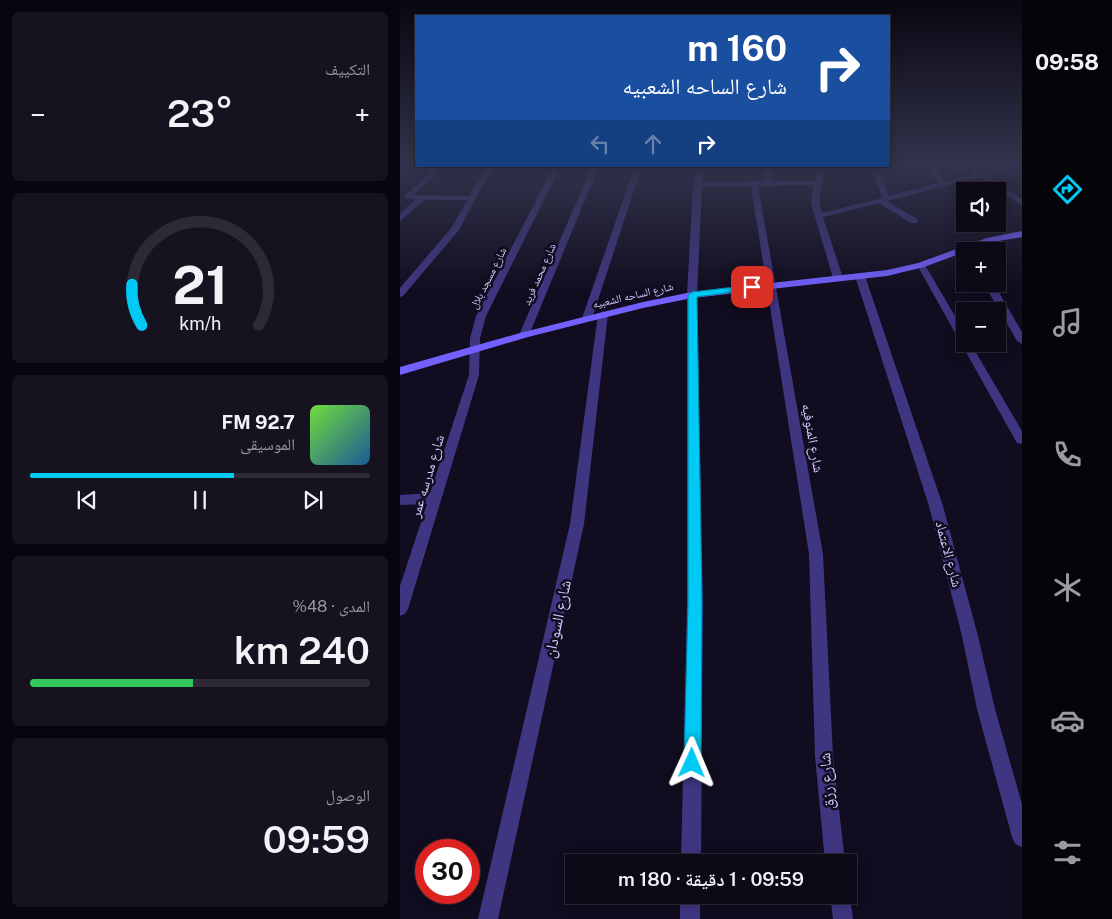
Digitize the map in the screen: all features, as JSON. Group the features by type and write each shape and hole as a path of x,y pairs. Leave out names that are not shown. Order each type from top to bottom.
{"main road":[{"name":"شارع الساحه الشعبيه","path":"986,242 999,237 1022,234"},
{"name":"شارع الساحه الشعبيه","path":"400,371 587,318 692,295 887,273 956,253"}],"street":[{"path":"400,219 411,208"},
{"path":"400,294 456,228 467,208"},
{"name":"شارع مسجد بلال","path":"475,350 477,327 481,316 536,208"},
{"name":"شارع محمد فريد","path":"524,335 578,208"},
{"path":"587,318 625,208"},
{"path":"691,854 695,603 692,295 696,208"},
{"name":"شارع المنوفيه","path":"758,208 816,554 822,699"},
{"path":"817,208 838,278"},
{"path":"819,216 850,208"},
{"path":"893,208 907,214 914,222"},
{"path":"921,264 956,325"},
{"name":"شارع الاعتماد","path":"860,276 936,506 970,636 986,709 1022,837"},
{"path":"994,292 1018,328 1022,341"},
{"name":"شارع السودان","path":"488,919 577,524 588,455 603,314"},
{"name":"شارع مدرسه عمر","path":"400,609 404,585 436,498 474,375 475,350"},
{"path":"971,352 1021,440"},
{"path":"400,500 436,498"},
{"name":"شارع رزق","path":"822,699 824,756 834,854"},
{"path":"690,904 690,919"},
{"path":"841,904 843,919"}],"route":[{"path":"692,763 695,603 692,295 752,287"}]}
